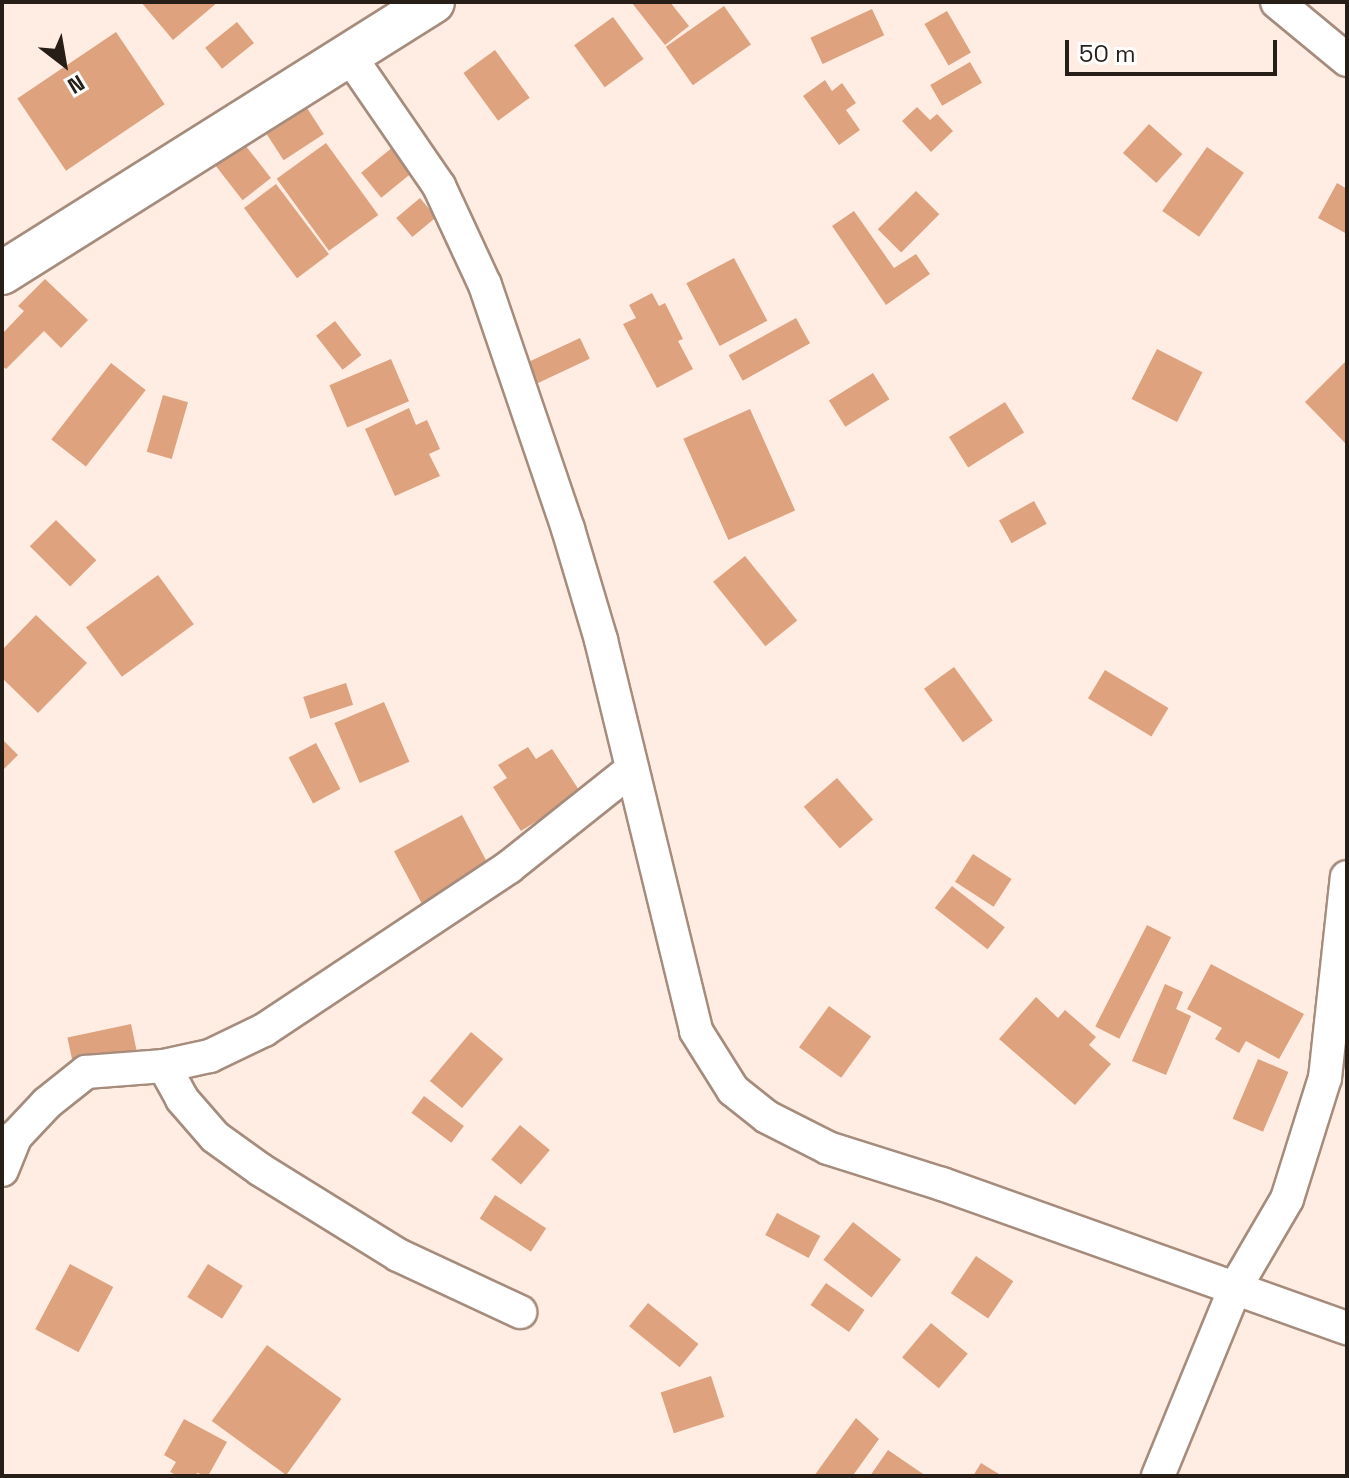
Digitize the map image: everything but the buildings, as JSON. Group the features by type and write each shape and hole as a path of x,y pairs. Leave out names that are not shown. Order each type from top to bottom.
{"main road":[{"path":"5,263 433,2"}],"street":[{"path":"1277,2 1347,60"},
{"path":"349,55 439,186 485,285 568,529 601,640 696,1031 733,1090 767,1117 828,1148 942,1184 1347,1328"},
{"path":"2,1170 16,1136 47,1103 86,1072 164,1066 210,1056 264,1030 509,867 632,769"},
{"path":"1158,1476 1235,1288 1287,1199 1325,1078 1347,877"},
{"path":"164,1066 182,1099 215,1137 261,1170 398,1255 520,1312"}]}
